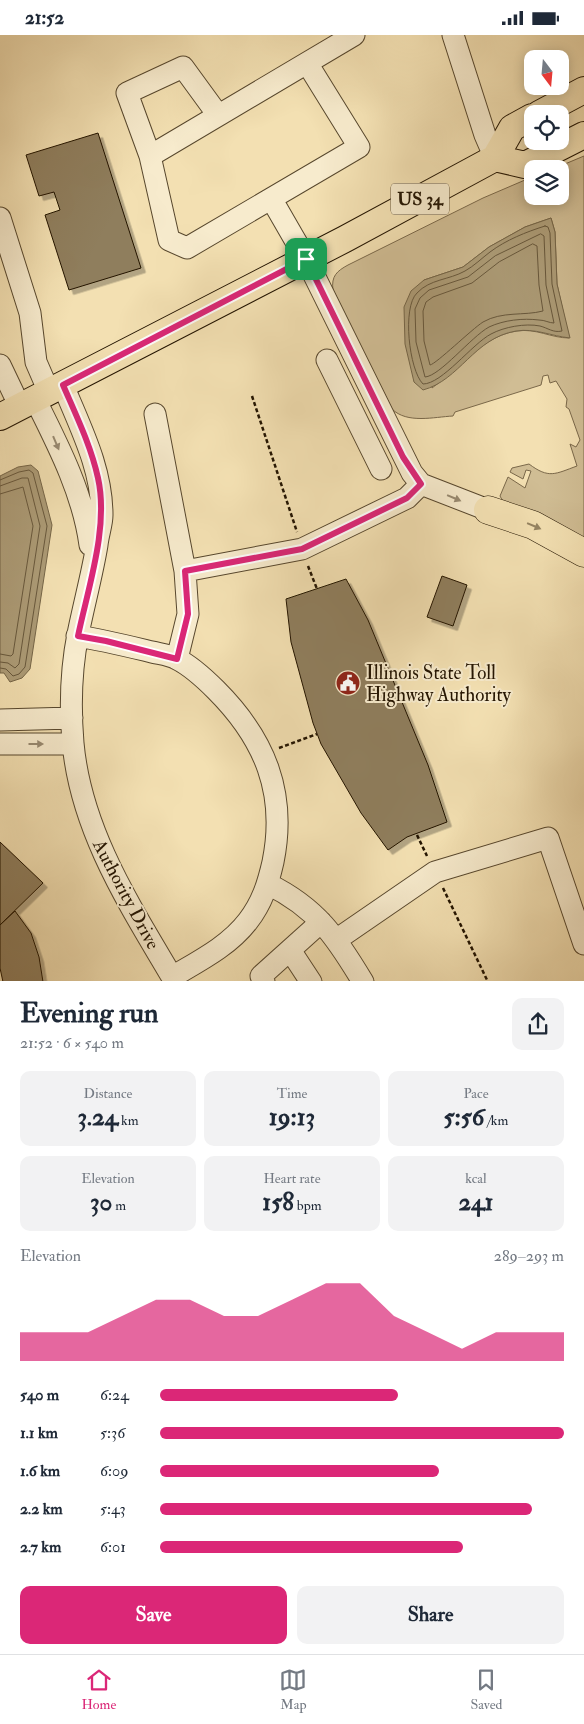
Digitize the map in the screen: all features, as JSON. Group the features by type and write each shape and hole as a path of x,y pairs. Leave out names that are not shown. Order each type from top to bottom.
{"highway":[{"path":"488,510 532,525 584,553"}],"main road":[{"path":"556,105 584,90"},
{"path":"524,121 512,128 495,158 525,165 584,135"},
{"name":"US 34","path":"33,400 306,259 495,158"}],"street":[{"path":"150,155 354,35"},
{"path":"453,35 485,135 495,158"},
{"path":"218,115 183,67 126,93 150,155 169,240 187,248 272,200 359,147 307,63"},
{"path":"272,200 306,259 403,457 421,484 460,501 488,510"},
{"path":"0,218 30,313 36,362 33,400"},
{"path":"327,360 381,469"},
{"path":"0,365 33,400"},
{"name":"Authority Drive","path":"33,400 51,432 86,516 93,567"},
{"name":"Authority Drive","path":"33,400 93,457 99,480 102,515 78,636 72,677 73,744 79,779 96,837 117,881 173,979"},
{"path":"155,414 185,571 188,614 177,659"},
{"path":"185,571 302,549 407,498 421,484"},
{"path":"78,636 177,659 206,681 228,703 248,729 263,755 274,788 279,821 268,884 248,921 231,940 173,979"},
{"path":"0,720 72,718"},
{"path":"0,744 73,744"},
{"path":"336,940 435,872 548,838 584,944"},
{"path":"268,884 313,912 336,940 363,981"},
{"path":"264,981 261,976 321,922"},
{"path":"290,950 312,981"}],"path":[{"path":"252,396 317,589"},
{"path":"263,755 317,734"},
{"path":"417,835 488,981"}],"shaded area":[{"path":"584,156 584,544 506,507 500,496 508,477 525,488 531,471 526,470 523,479 510,472 512,468 529,464 542,472 552,474 577,466 570,444 576,447 580,440 569,409 566,407 567,399 556,381 550,383 548,375 543,376 541,385 455,412 453,416 405,417 392,409 333,290 334,278 341,269 483,198 524,180 524,205 569,205 569,162","holes":["551,218 555,232 557,284 569,338 524,330 504,334 482,346 432,388 424,280 463,267 489,247 525,227"]}],"water":[{"path":"551,218 555,232 557,284 570,338 523,330 501,335 478,350 447,378 423,390 414,382 405,344 404,307 411,291 424,280 463,267 489,247 525,227"},
{"path":"31,465 38,471 52,525 30,669 22,678 10,682 4,673 0,673 0,476 18,467"}],"building":[{"path":"98,133 141,268 69,290 45,215 60,210 54,192 39,196 26,155"},
{"path":"442,576 467,585 453,626 427,617"},
{"name":"Illinois State Toll Highway Authority","path":"346,579 368,620 428,765 447,822 407,837 388,850 361,813 321,744 313,723 291,642 286,599"},
{"path":"0,842 43,883 0,925"},
{"path":"15,911 31,933 39,957 43,981 3,981 0,968 0,925"}],"place":[{"name":"Illinois State Toll Highway Authority","path":"348,683"}],"route":[{"path":"306,259 403,457 421,484 407,498 302,549 185,571 188,614 177,659 78,636 102,515 99,480 93,457 63,385 306,259"}]}
